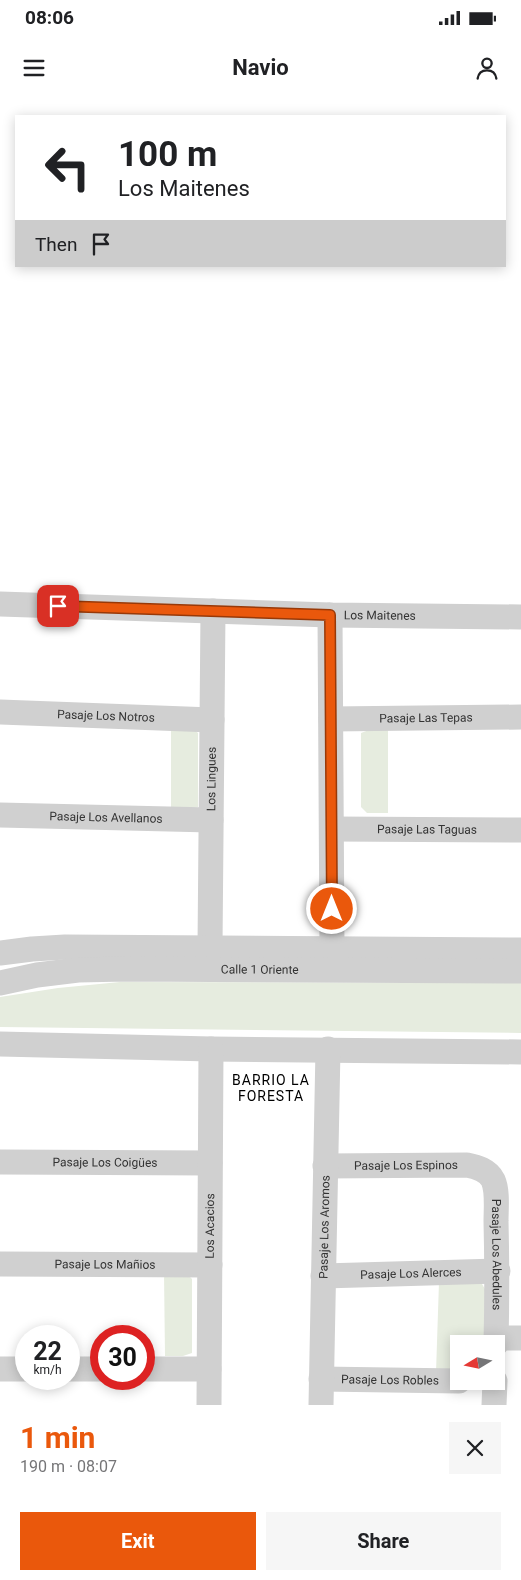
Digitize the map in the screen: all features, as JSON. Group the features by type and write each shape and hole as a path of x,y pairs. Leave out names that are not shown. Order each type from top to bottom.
{"street":[{"name":"Los Maitenes","path":"0,604 330,615 521,617"},
{"name":"Los Lingues","path":"210,947 213,611"},
{"path":"330,615 332,949"},
{"name":"Pasaje Los Notros","path":"0,712 212,720"},
{"name":"Pasaje Las Tepas","path":"331,719 521,718"},
{"name":"Pasaje Los Avellanos","path":"0,815 211,820"},
{"name":"Pasaje Las Taguas","path":"332,829 521,830"},
{"name":"Calle 1 Oriente","path":"0,953 65,947 521,950"},
{"name":"Calle 1 Oriente","path":"0,983 37,975 78,970 521,971"},
{"path":"0,1044 211,1049 521,1052"},
{"name":"Los Acacios","path":"209,1405 211,1049"},
{"name":"Pasaje Los Aromos","path":"320,1405 328,1049"},
{"name":"Pasaje Los Coigües","path":"0,1162 210,1163"},
{"name":"Pasaje Los Espinos","path":"325,1166 467,1165 478,1167 487,1172"},
{"name":"Pasaje Los Abedules","path":"487,1172 493,1180 495,1193 498,1271 496,1335"},
{"name":"Pasaje Los Mañios","path":"0,1264 210,1265"},
{"name":"Pasaje Los Alerces","path":"323,1276 498,1271"},
{"name":"Pasaje Los Abedules","path":"505,1340 521,1338"},
{"path":"0,1369 15,1369"},
{"path":"155,1369 209,1369"},
{"name":"Pasaje Los Robles","path":"321,1379 450,1381"},
{"path":"494,1405 495,1390"}],"shaded area":[{"path":"171,727 191,727 198,733 198,807 171,811"},
{"path":"369,730 388,730 388,813 367,813 361,807 361,733"},
{"path":"120,982 521,983 521,1033 0,1027 0,997 58,988"},
{"path":"185,1272 192,1279 192,1353 183,1356 165,1356 164,1273"},
{"path":"439,1282 482,1284 488,1294 486,1335 450,1335 450,1371 436,1372"}],"district":[{"name":"BARRIO LA FORESTA","path":"271,1088"}],"route":[{"path":"58,606 330,615 332,909"}]}
